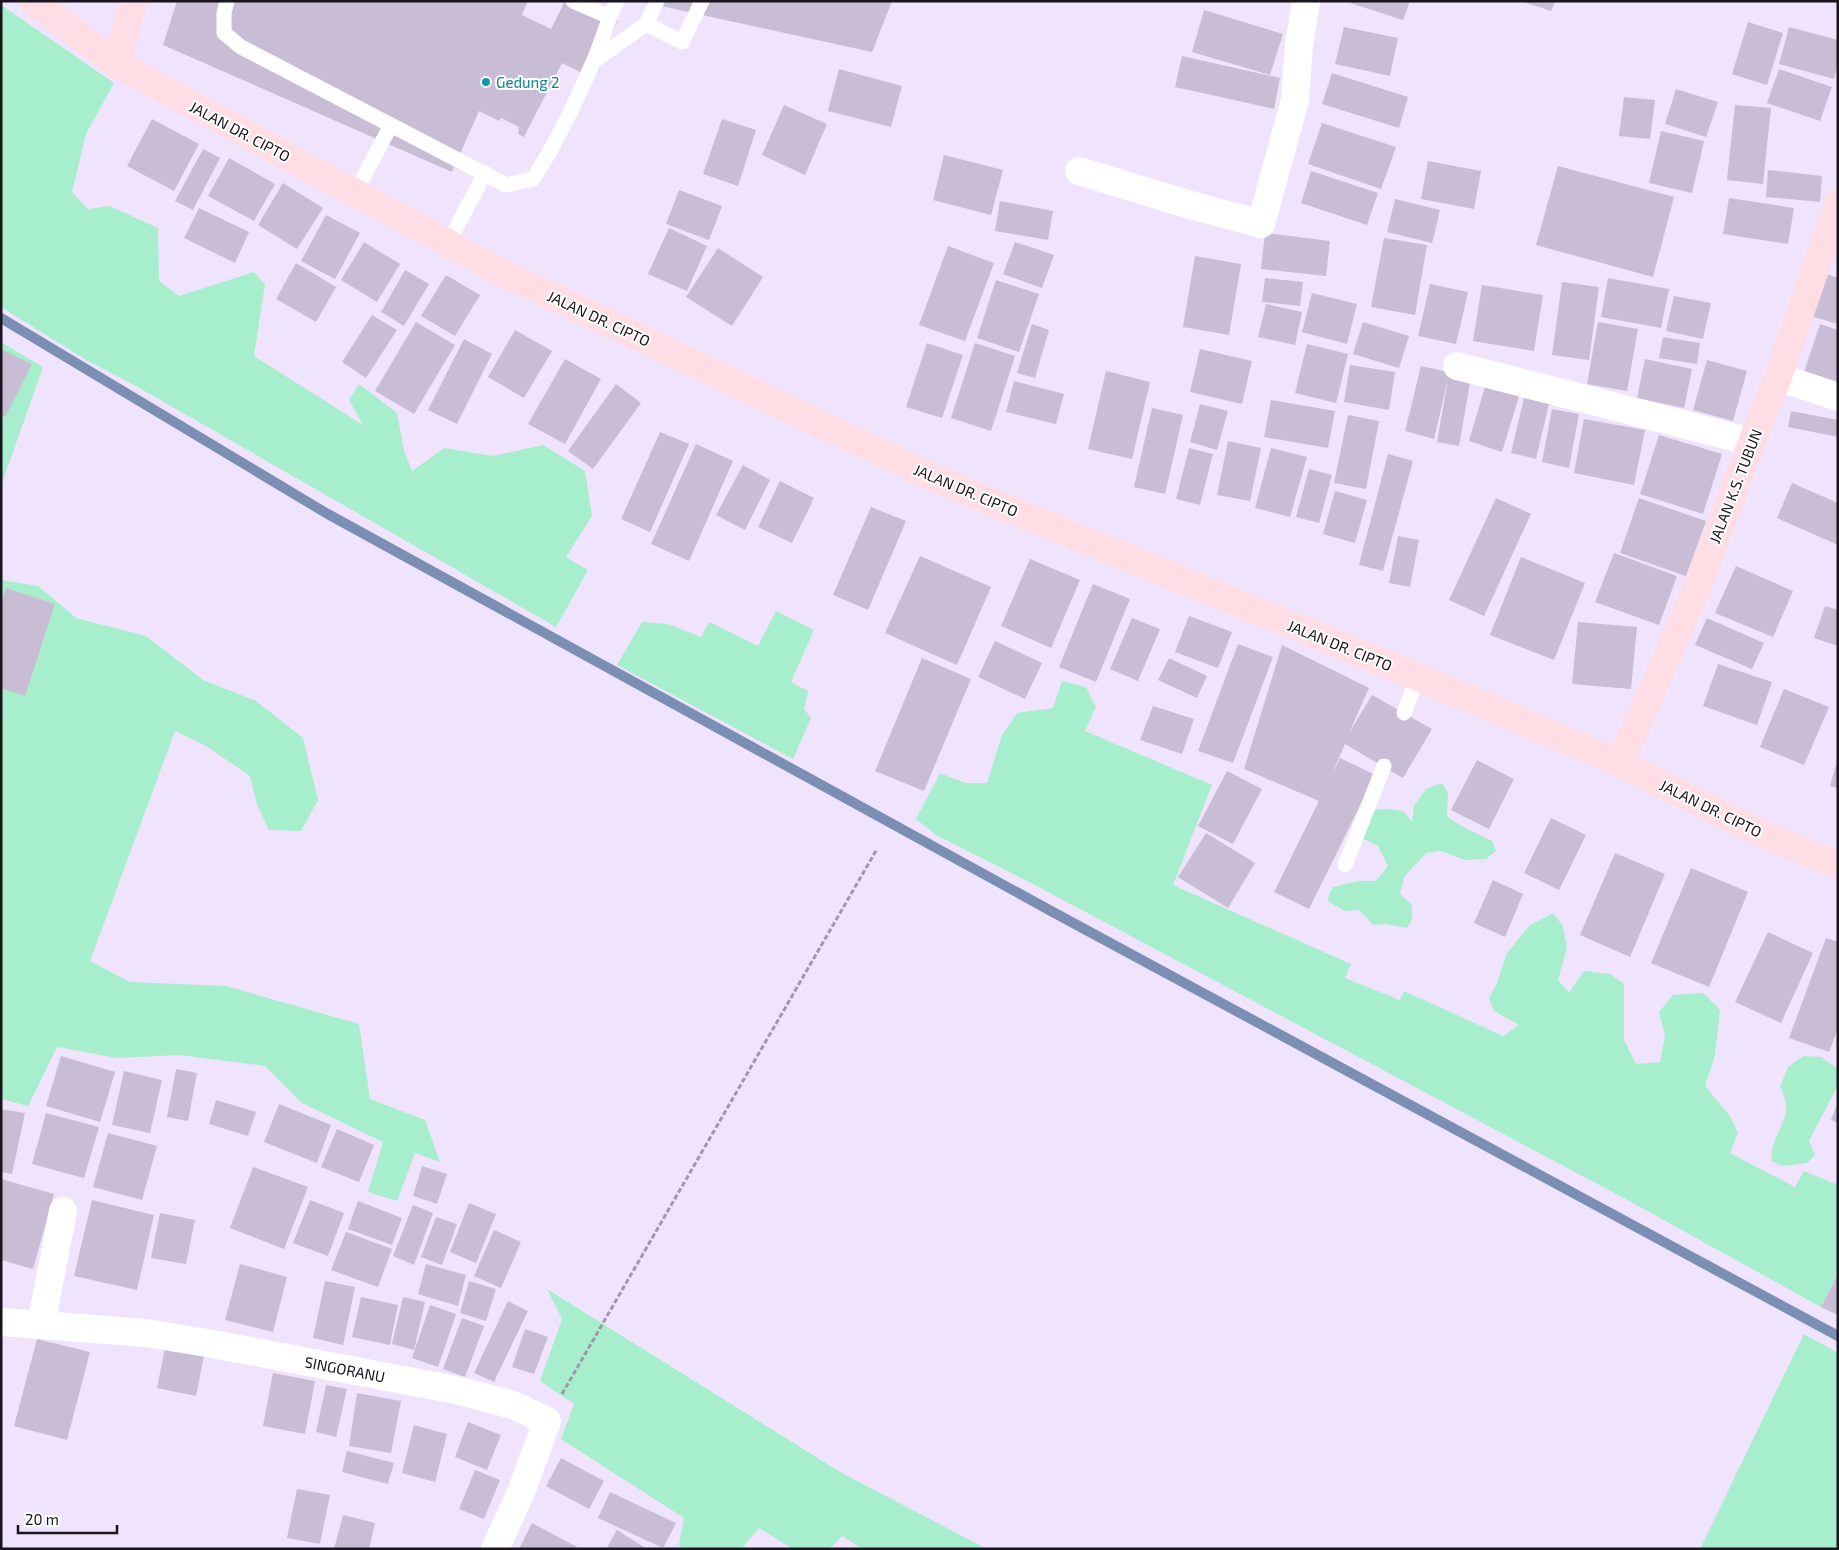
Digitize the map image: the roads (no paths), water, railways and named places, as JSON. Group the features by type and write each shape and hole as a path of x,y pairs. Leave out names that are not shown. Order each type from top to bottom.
{"street":[{"name":"JALAN DR. CIPTO","path":"33,1 117,64 501,272 941,481 1418,677 1620,763 1751,828 1838,866"},
{"path":"117,64 133,1"},
{"path":"1078,171 1261,224 1295,100 1299,45 1306,1"},
{"name":"JALAN K.S. TUBUN","path":"1620,763 1694,595 1778,377 1838,203"},
{"path":"1457,366 1752,442"},
{"path":"1778,377 1838,397"},
{"path":"41,1325 62,1211"},
{"name":"SINGORANU","path":"1,1322 146,1333 447,1388 513,1404 547,1421 521,1492 495,1549"}],"lane":[{"path":"228,1 224,14 224,33 241,47 506,184 533,179 548,156 594,61 617,1"},
{"path":"573,1 610,17"},
{"path":"594,61 646,24 657,1"},
{"path":"646,24 682,42 702,1"},
{"path":"355,193 391,125"},
{"path":"448,243 485,174"},
{"path":"1404,713 1418,677"},
{"path":"1345,865 1384,766"}],"waterway":[{"path":"1,318 326,513 1051,911 1838,1336"}],"place":[{"name":"Gedung 2","path":"486,82"}]}
